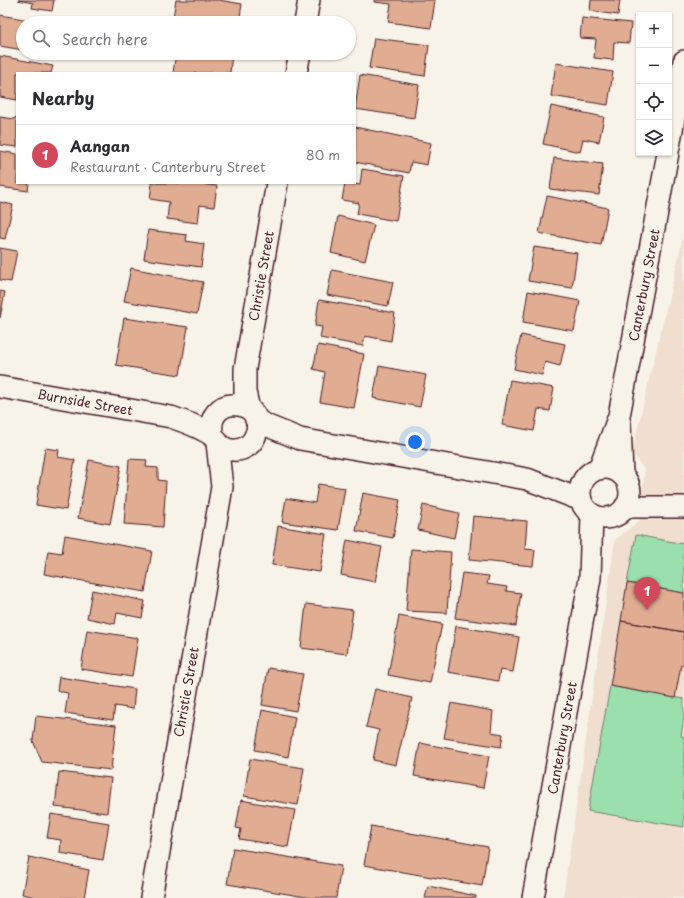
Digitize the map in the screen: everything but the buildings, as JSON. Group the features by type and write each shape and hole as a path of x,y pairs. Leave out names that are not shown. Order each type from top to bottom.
{"street":[{"path":"306,16 309,0"},
{"path":"296,72 299,60"},
{"name":"Canterbury Street","path":"610,501 580,492 581,485 592,473 619,416 675,135 684,61"},
{"name":"Christie Street","path":"253,414 245,392 245,369 277,184"},
{"name":"Christie Street","path":"220,409 237,378 245,369"},
{"name":"Burnside Street","path":"0,387 171,417 193,425 215,440"},
{"path":"300,439 268,426 253,414 236,404 220,409 211,423 215,440 223,447 230,450 237,450 273,440 300,439 527,479 610,501 684,506"},
{"name":"Burnside Street","path":"171,417 195,415 220,409"},
{"path":"247,446 254,438 256,432 253,414"},
{"name":"Canterbury Street","path":"534,898 590,578 610,501 621,432 619,416"},
{"name":"Christie Street","path":"151,898 222,487 221,467 215,440"},
{"name":"Christie Street","path":"222,487 232,465 247,446"},
{"path":"527,479 592,473 607,468 615,470 610,501"}],"shaded area":[{"path":"684,234 684,898 563,898 615,540 640,520 645,471 632,452"}],"green space":[{"path":"636,535 684,544 684,593 627,583"},
{"path":"610,686 684,699 684,718 681,736 684,737 684,827 588,811"}],"place":[{"name":"Aangan","path":"647,610"}]}
